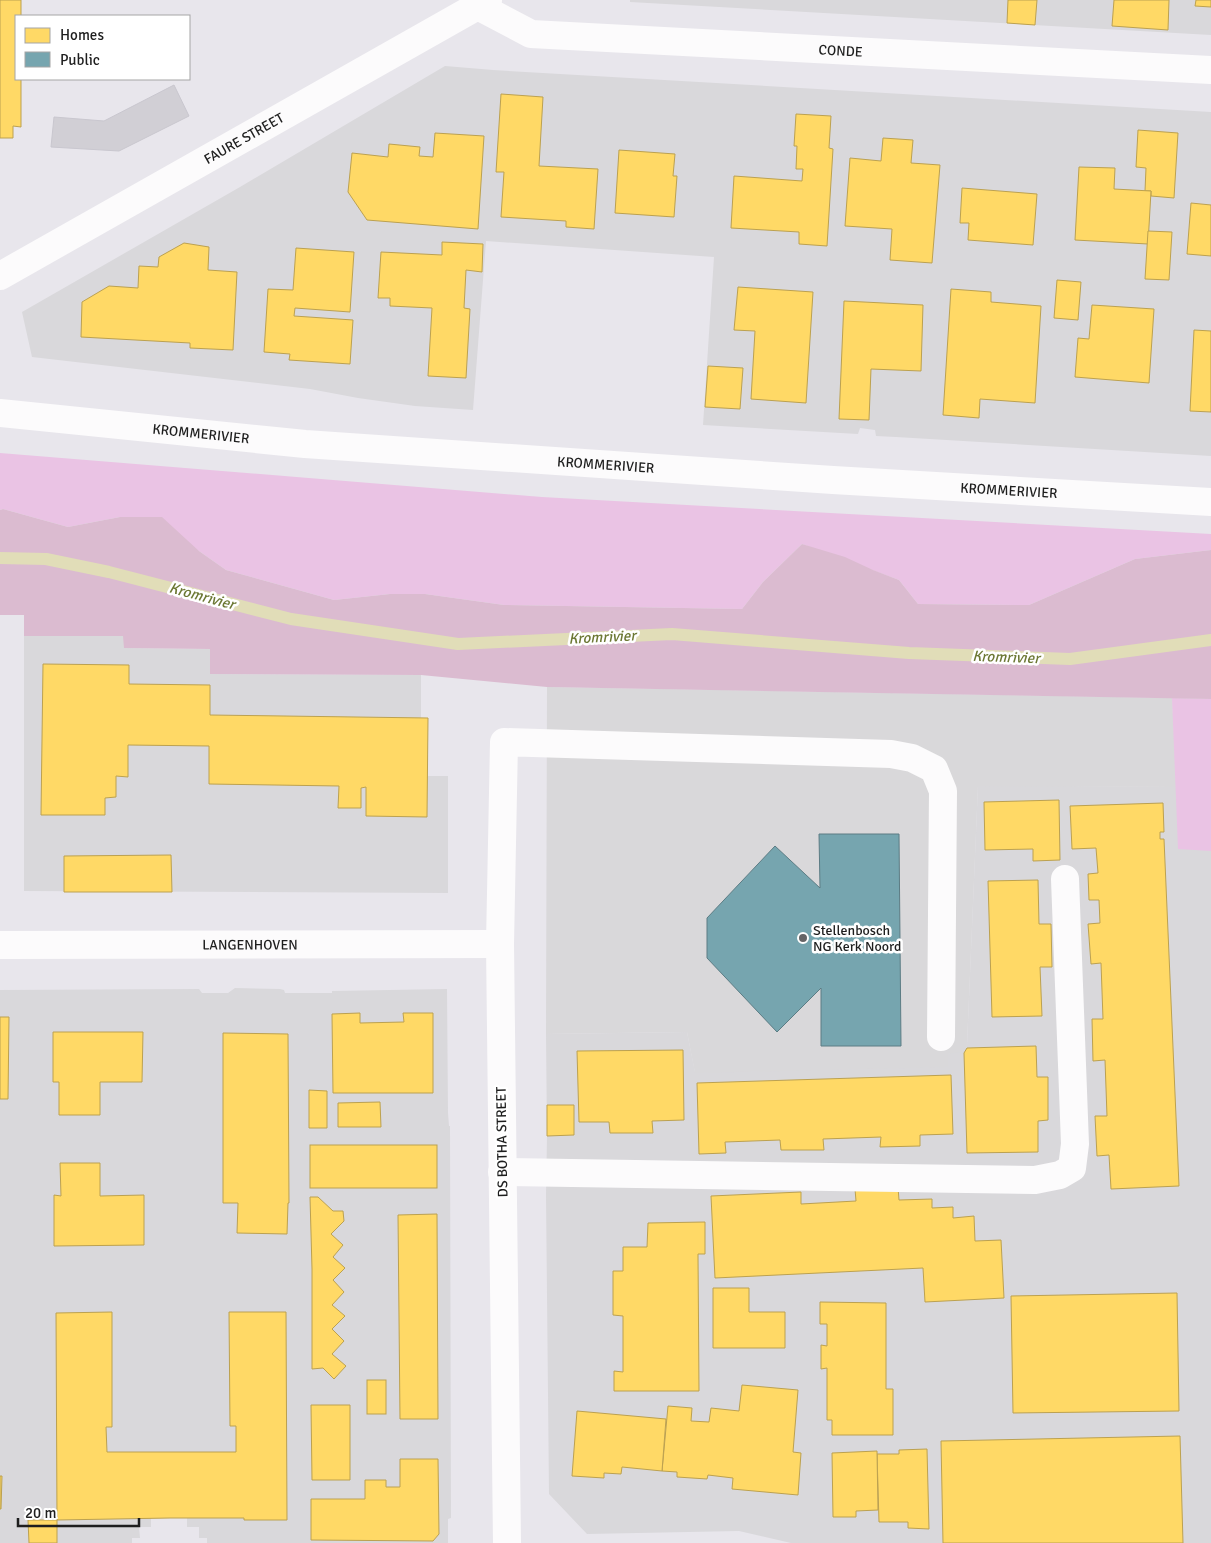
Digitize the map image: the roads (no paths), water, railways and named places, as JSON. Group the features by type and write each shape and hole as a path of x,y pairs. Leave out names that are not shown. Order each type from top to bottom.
{"street":[{"name":"CONDE","path":"483,3 531,34 1211,70"},
{"name":"FAURE STREET","path":"0,276 483,3"},
{"name":"KROMMERIVIER","path":"0,413 306,444 833,480 1211,502"},
{"name":"DS BOTHA STREET","path":"507,1543 500,944 504,742 891,754 912,758 934,769 944,791 941,1037"},
{"path":"502,1172 1035,1180 1060,1175 1072,1168 1075,1144 1065,879"},
{"name":"LANGENHOVEN","path":"0,945 500,944"}],"waterway":[{"name":"Kromrivier","path":"0,558 46,559 109,572 291,619 458,644 672,634 909,653 1070,659 1211,640"}],"place":[{"name":"Stellenbosch NG Kerk Noord","path":"803,938"}]}
